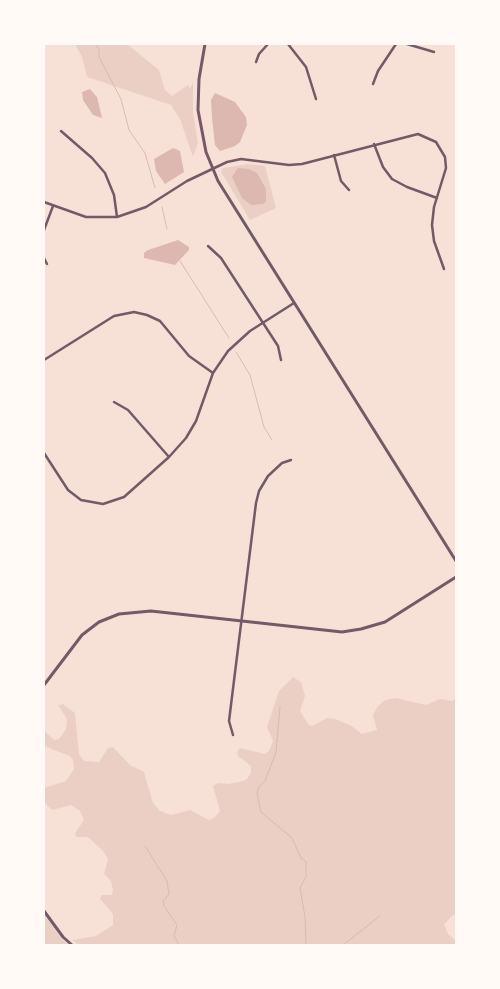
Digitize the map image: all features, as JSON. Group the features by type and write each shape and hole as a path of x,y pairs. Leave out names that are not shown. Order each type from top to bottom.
{"street":[{"path":"205,44 199,79 198,110 202,139 212,168 225,192 456,561"},
{"path":"256,62 258,54 268,44"},
{"path":"288,44 306,67 316,99"},
{"path":"373,84 378,71 396,44"},
{"path":"407,44 434,52"},
{"path":"61,131 92,158 105,173 114,195 117,217"},
{"path":"44,202 86,217 117,217 146,207 212,168 241,159 294,165 414,134 423,134 436,142 443,151 446,163 432,225 434,241 444,269"},
{"path":"374,144 383,167 392,178 407,187 437,198"},
{"path":"334,155 341,181 349,190"},
{"path":"44,230 53,206"},
{"path":"208,246 222,258 278,346 281,360"},
{"path":"44,258 47,264"},
{"path":"44,453 68,490 81,500 96,504 112,502 124,497 169,457 193,427 213,373 234,345 262,323 294,303"},
{"path":"44,360 114,316 134,312 147,315 160,322 189,356 213,373"},
{"path":"114,402 128,410 169,457"},
{"path":"233,735 230,721 257,497 268,476 282,463 291,460"},
{"path":"44,685 82,634 99,622 119,614 151,611 330,632 361,630 388,620 456,578"},
{"path":"44,911 63,938 72,945"}],"shaded area":[{"path":"75,44 127,44 159,70 165,90 172,96 188,85 190,89 193,82 193,112 198,143 193,157 180,119 171,105 87,77 82,57"},
{"path":"90,89 97,97 102,118 93,115 83,100 82,92"},
{"path":"215,93 235,102 246,117 247,125 240,142 235,146 220,151 215,145 212,118 211,100"},
{"path":"173,148 180,151 184,172 165,184 156,171 154,159"},
{"path":"248,164 265,166 276,208 250,220 221,172 223,168"},
{"path":"238,168 249,169 257,173 266,189 266,201 263,204 251,205 242,198 232,177"},
{"path":"178,240 189,247 189,250 175,265 144,258 144,253 148,250"},
{"path":"293,677 301,682 305,696 300,711 308,724 312,726 327,718 335,719 350,725 362,734 377,730 373,715 378,706 385,700 396,698 426,705 440,699 452,701 456,698 456,918 454,914 444,924 448,934 456,941 456,945 79,945 72,940 96,936 113,925 113,914 100,899 102,895 112,895 113,890 111,881 104,874 108,859 103,851 88,837 76,837 75,833 84,820 80,811 71,805 52,810 44,802 44,788 66,781 74,769 73,760 70,756 44,746 44,730 54,740 59,739 66,729 67,719 58,705 63,704 75,713 79,754 84,761 99,762 108,748 113,747 130,765 144,772 153,803 160,811 171,815 190,810 209,820 214,818 220,811 213,786 218,783 228,784 243,781 251,773 251,766 238,756 237,752 240,748 265,754 269,751 273,741 267,727 279,691"},
{"path":"44,914 60,937 68,945 44,945"}],"waterway":[{"path":"95,44 99,49 99,57 121,99 129,130 145,153 155,188"},
{"path":"162,207 167,229"},
{"path":"180,261 229,338"},
{"path":"236,352 250,375 264,427 272,440"},
{"path":"280,707 276,752 265,781 259,787 257,793 261,812 292,838 301,858 306,862 306,877 300,888 305,917 306,945"},
{"path":"145,846 167,881 169,894 163,901 164,906 177,925 174,936 179,945"},
{"path":"343,945 380,916"}]}
